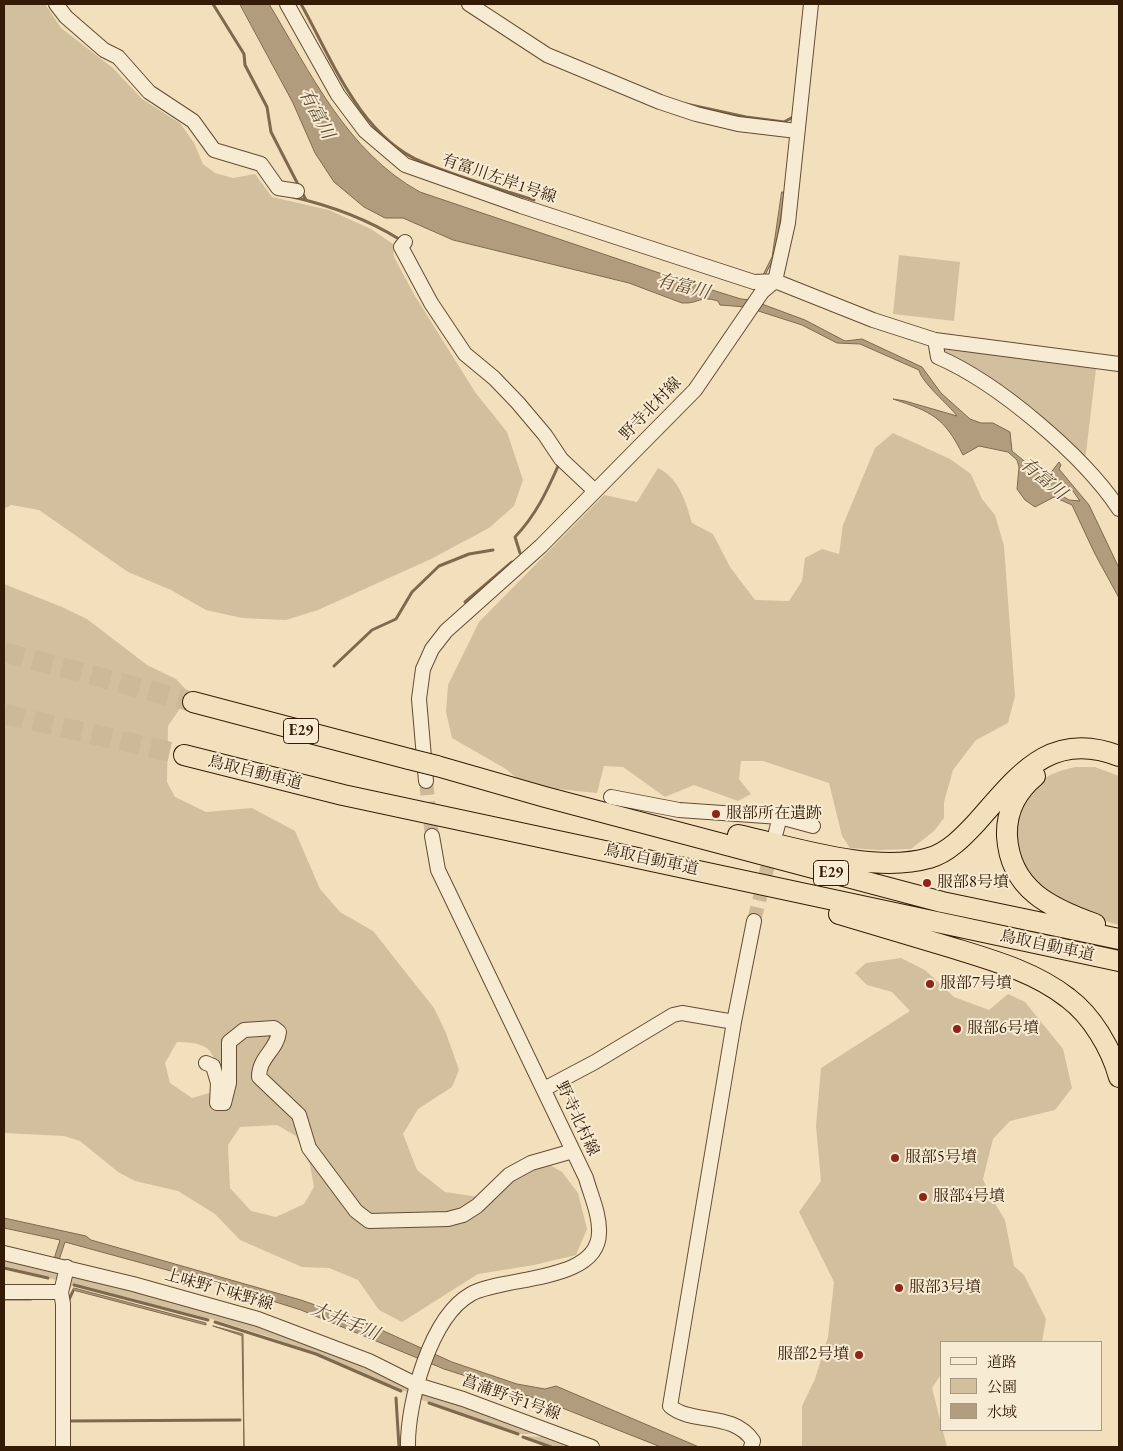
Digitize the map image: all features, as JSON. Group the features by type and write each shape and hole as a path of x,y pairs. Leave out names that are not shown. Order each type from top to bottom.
{"highway":[{"name":"鳥取自動車道","path":"193,702 409,759 432,773 545,797 942,902 1119,939"},
{"path":"545,797 696,826 859,861 907,864 932,858 964,837 1008,785 1023,770 1040,759 1076,748 1090,749 1119,756"},
{"name":"鳥取自動車道","path":"184,755 343,796 710,872 938,924 1119,961"},
{"path":"1119,768 1104,762 1086,759 1064,761 1045,768 1028,782 1018,795 1009,812 1006,828 1012,864 1016,873 1030,890 1047,904 1067,914 1119,932"},
{"path":"710,872 745,891 829,911 954,949 1002,964 1054,987 1070,999 1088,1017 1102,1037 1119,1077"}],"street":[{"path":"56,4 72,23 104,50 118,57 149,92 187,115 214,150 261,164 278,188 297,191"},
{"name":"有富川左岸1号線","path":"286,4 338,95 365,131 405,165 520,206 754,282 775,281"},
{"path":"469,4 547,55 660,102 696,114 738,124 797,131"},
{"path":"811,4 788,223 775,281 873,320 935,340 1119,364"},
{"path":"405,242 401,247 407,261 431,303 465,354 494,378 518,403 545,435 561,459 595,490"},
{"name":"野寺北村線","path":"432,773 419,699 423,670 432,649 446,631 541,546 695,390 762,292 775,281"},
{"path":"935,340 938,357 969,372 1019,408 1068,451 1119,509"},
{"path":"611,797 679,810 780,817 814,826"},
{"path":"776,832 780,817"},
{"name":"野寺北村線","path":"418,1381 437,1335 459,1304 471,1294 489,1288 568,1270 588,1257 596,1248 599,1234 596,1211 586,1178 438,870 432,836"},
{"path":"751,1447 753,1441 747,1432 720,1419 676,1411 670,1406 734,1022 754,921"},
{"path":"544,1089 595,1062 673,1015 682,1013 734,1022"},
{"path":"206,1063 213,1066 218,1083 217,1103 224,1103 229,1084 229,1042 244,1030 274,1028 279,1032 279,1038 259,1066 259,1077 299,1115 309,1148 356,1211 369,1221 448,1219 463,1215 478,1206 509,1175 531,1162 573,1151"},
{"name":"上味野下味野線","path":"4,1253 67,1267 258,1319 418,1381"},
{"path":"64,1447 63,1304 61,1292 67,1267"},
{"path":"4,1292 61,1292"},
{"path":"408,1447 410,1418 418,1381"},
{"name":"菖蒲野寺1号線","path":"418,1381 592,1447"}],"green space":[{"path":"4,4 45,4 61,28 113,68 142,99 180,123 194,143 203,164 215,173 233,178 255,174 272,197 329,210 371,229 393,244 394,257 415,296 475,392 507,432 523,480 514,506 489,528 431,559 318,610 286,620 242,618 206,610 171,590 128,572 39,510 11,505 4,509"},
{"path":"899,255 960,262 954,321 893,314"},
{"path":"943,348 1096,369 1085,461 945,356"},
{"path":"893,433 950,459 971,474 982,499 995,515 1004,546 1015,696 1008,723 976,740 953,770 944,802 944,818 934,831 911,849 878,850 850,848 842,836 829,783 763,761 741,761 739,779 751,794 738,801 694,785 665,797 623,767 604,766 597,793 526,786 506,769 452,738 446,712 448,685 479,622 604,495 637,502 658,468 665,472 681,491 692,523 713,534 730,567 755,600 789,601 802,581 805,558 822,549 839,554 843,525 875,448"},
{"path":"4,584 87,619 147,665 176,679 190,694 168,726 167,782 175,797 206,812 252,808 295,831 320,889 340,912 373,931 434,1008 446,1033 459,1070 452,1087 418,1109 403,1134 417,1170 445,1192 492,1199 513,1180 548,1164 562,1172 578,1193 587,1229 576,1255 534,1265 478,1274 402,1322 379,1310 358,1280 329,1268 302,1267 240,1240 215,1214 178,1191 135,1181 118,1172 80,1141 64,1136 4,1133","holes":["177,1042 200,1045 212,1054 215,1069 213,1092 192,1098 170,1083 165,1063","277,1125 296,1136 310,1165 314,1187 304,1204 276,1217 251,1211 230,1188 228,1145 240,1127"]},
{"path":"1076,767 1095,767 1119,776 1119,925 1066,906 1040,891 1023,872 1019,861 1014,822 1031,792 1043,779 1052,774"},
{"path":"901,958 925,970 954,997 989,1010 1008,994 1025,1002 1063,1049 1072,1088 1055,1110 1010,1121 993,1139 983,1179 1005,1220 1014,1266 1024,1275 1046,1319 1042,1341 940,1341 940,1376 932,1388 940,1419 940,1431 943,1431 947,1447 802,1447 802,1406 815,1379 828,1337 834,1282 799,1212 821,1181 816,1126 821,1068 910,1011 892,992 867,985 855,973 866,963"},
{"path":"4,1255 60,1269 61,1281 4,1267"},
{"path":"69,1273 280,1330 410,1385 409,1393 315,1353 215,1320 73,1284 70,1290 65,1288"},
{"path":"421,1392 548,1434 518,1434 419,1399"},
{"path":"525,1436 560,1438 585,1447 555,1447"}],"water":[{"name":"有富川","path":"240,4 269,4 316,83 351,133 371,155 394,175 420,192 680,280 741,299 751,300 805,320 845,341 862,339 922,367 941,393 970,419 981,423 993,423 1010,432 1012,451 1046,479 1059,462 1061,465 1059,469 1089,505 1119,568 1119,598 1095,554 1072,505 1054,497 1035,507 1025,500 1017,489 1019,467 1017,460 1008,452 979,446 963,455 950,432 936,418 918,408 893,399 957,416 925,381 919,370 860,344 837,343 802,325 746,307 720,305 718,301 712,299 682,303 629,283 453,240 403,218 385,218 364,207 334,182 315,153 293,103","holes":["1063,488 1073,491 1080,501 1069,500 1059,494 1059,489"]},
{"path":"782,192 785,192 774,258 765,275 763,275 772,257"},
{"name":"大井手川","path":"4,1218 86,1236 91,1240 301,1300 366,1323 452,1362 517,1384 545,1389 556,1386 699,1447 661,1447 547,1402 444,1369 301,1310 222,1285 65,1242 59,1260 54,1259 60,1240 4,1228"},
{"path":"74,1288 206,1323 206,1325 73,1290"},
{"path":"213,1326 243,1334 244,1447 242,1336"}],"waterway":[{"path":"213,4 244,54 245,65 267,107 271,132 306,200"},
{"path":"301,4 336,71 364,115 381,134 400,150 435,167 534,200"},
{"path":"686,104 746,117 784,122 793,117 794,114"},
{"path":"293,197 321,204 348,214 374,225 399,239"},
{"path":"520,553 515,537 535,511 559,464"},
{"path":"334,666 372,630 396,619 412,592 439,566 469,554 493,550"},
{"path":"465,602 512,562"},
{"path":"4,1268 48,1278"},
{"path":"74,1285 208,1320"},
{"path":"68,1302 73,1291"},
{"path":"4,1299 31,1299"},
{"path":"215,1322 316,1354 401,1391"},
{"path":"396,1398 399,1447"},
{"path":"429,1403 518,1434"},
{"path":"69,1421 240,1420"},
{"path":"523,1437 551,1447"}],"tunnel":[{"path":"4,652 193,702"},
{"path":"4,714 184,755"},
{"path":"426,781 432,836"},
{"path":"754,921 772,849"}],"place":[{"name":"服部所在遺跡","path":"716,814"},
{"name":"服部8号墳","path":"927,883"},
{"name":"服部7号墳","path":"930,984"},
{"name":"服部6号墳","path":"957,1029"},
{"name":"服部5号墳","path":"895,1158"},
{"name":"服部4号墳","path":"923,1197"},
{"name":"服部3号墳","path":"899,1288"},
{"name":"服部2号墳","path":"859,1355"}]}
